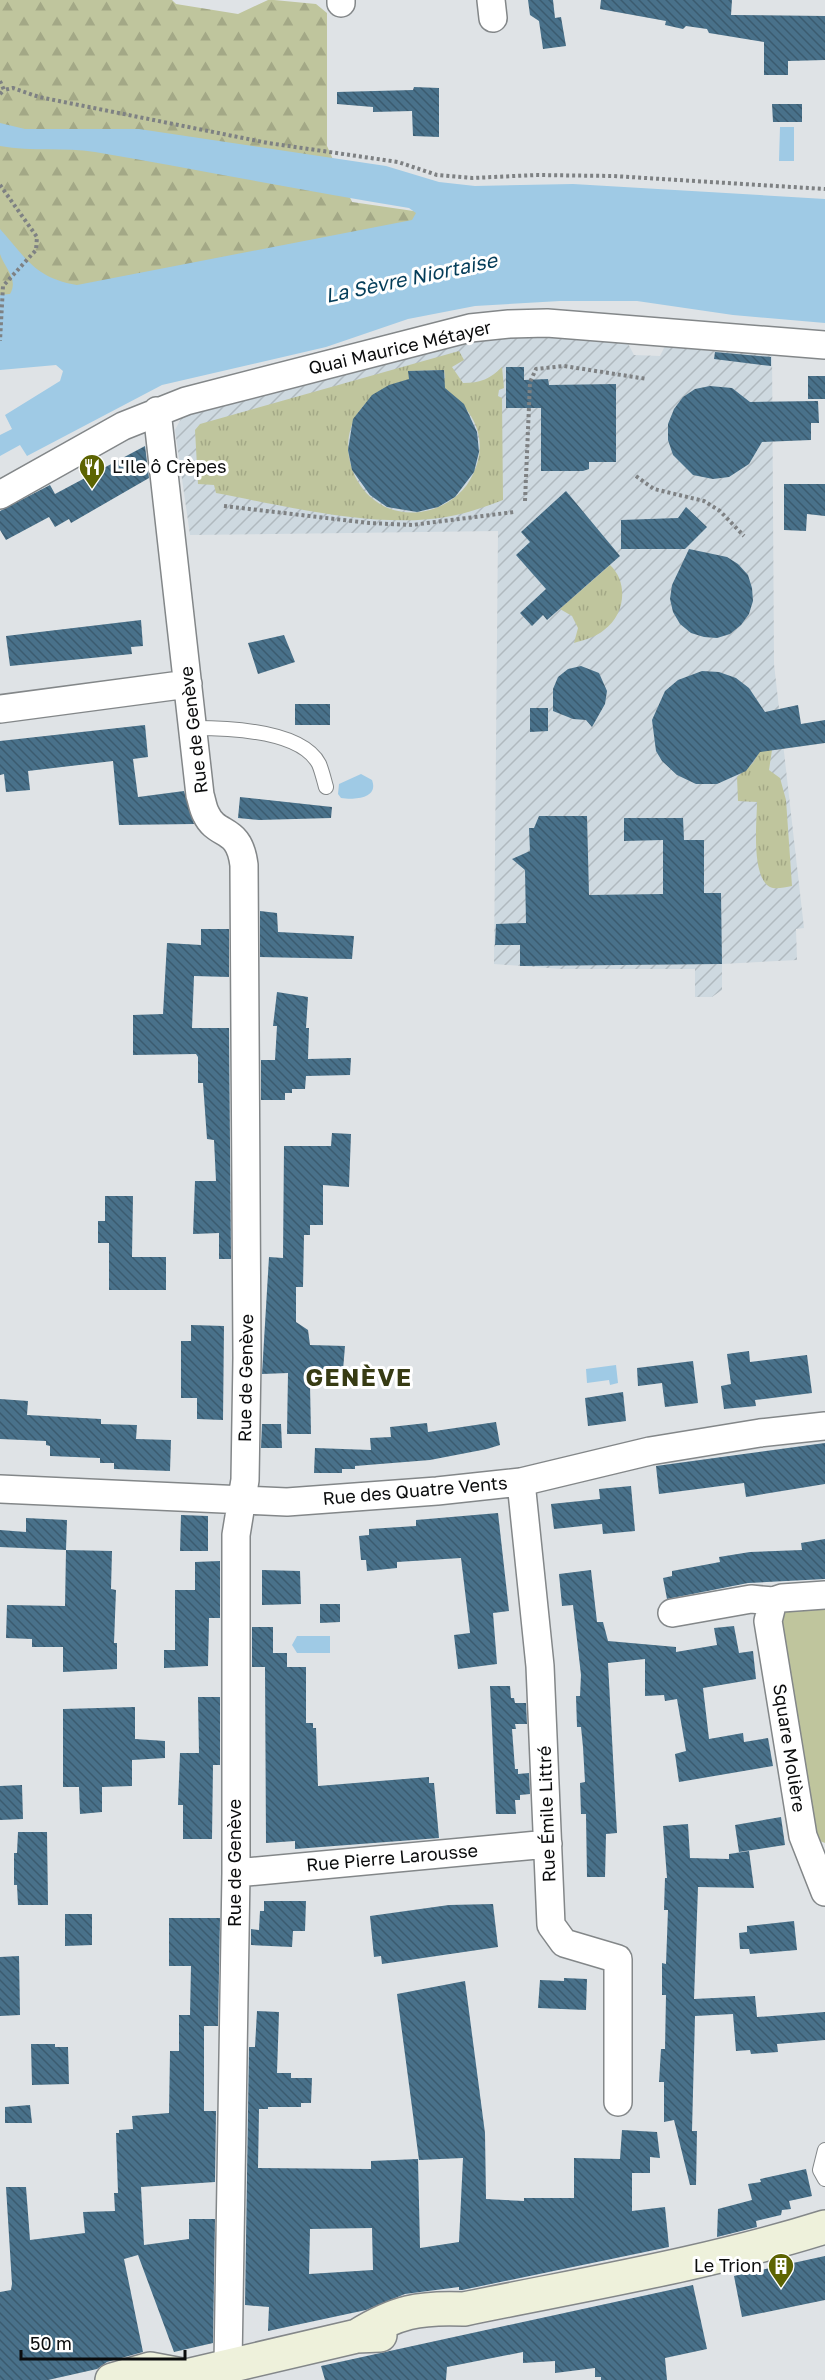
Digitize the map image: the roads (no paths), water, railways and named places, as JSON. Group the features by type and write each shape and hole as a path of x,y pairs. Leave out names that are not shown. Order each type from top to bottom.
{"main road":[{"path":"112,2380 150,2369 178,2378 228,2349 408,2330 438,2322 464,2308 768,2245 825,2227"},
{"path":"768,2245 825,2240"}],"street":[{"name":"Quai Maurice Métayer","path":"0,495 123,426 157,411 201,396 489,325 547,323 825,345"},
{"name":"Rue de Genève","path":"157,411 200,795 206,816 234,836 242,847 244,865 247,1358 245,1480 236,1535 236,1873 228,2349"},
{"path":"0,709 188,684"},
{"name":"Rue des Quatre Vents","path":"0,1490 287,1502 437,1491 521,1482 650,1451 760,1433 825,1426"},
{"name":"Rue Émile Littré","path":"521,1482 540,1666 551,1924 564,1942 618,1959 618,2102"},
{"path":"672,1613 751,1599 773,1601 782,1598 825,1595"},
{"name":"Square Molière","path":"773,1601 768,1621 803,1836 825,1892"},
{"name":"Rue Pierre Larousse","path":"236,1873 548,1844"}],"lane":[{"path":"194,728 242,730 289,742 309,752 319,764 326,787"},
{"path":"824,2159 821,2176 825,2179"}],"water":[{"name":"La Sèvre Niortaise","path":"0,123 25,129 139,129 386,166 439,182 475,186 573,184 825,199 825,323 733,315 637,301 560,301 475,306 408,319 326,347 162,385 27,456 20,445 0,456 0,435 12,429 5,415 60,381 63,371 56,365 0,370 0,295 10,294 13,283 0,254 0,229 25,258 41,272 51,278 77,285 412,220 416,213 409,208 95,152 0,146"},
{"path":"780,127 794,127 794,161 779,161"},
{"path":"361,774 372,780 372,791 369,795 352,799 341,798 338,794 339,784"},
{"path":"616,1365 618,1383 610,1385 609,1380 587,1383 586,1369"},
{"path":"297,1636 330,1636 330,1653 297,1653 292,1645"}],"place":[{"name":"L'Ile ô Crèpes","path":"92,490"},
{"name":"Le Trion","path":"781,2289"}],"district":[{"name":"GENÈVE","path":"359,1378"}]}
